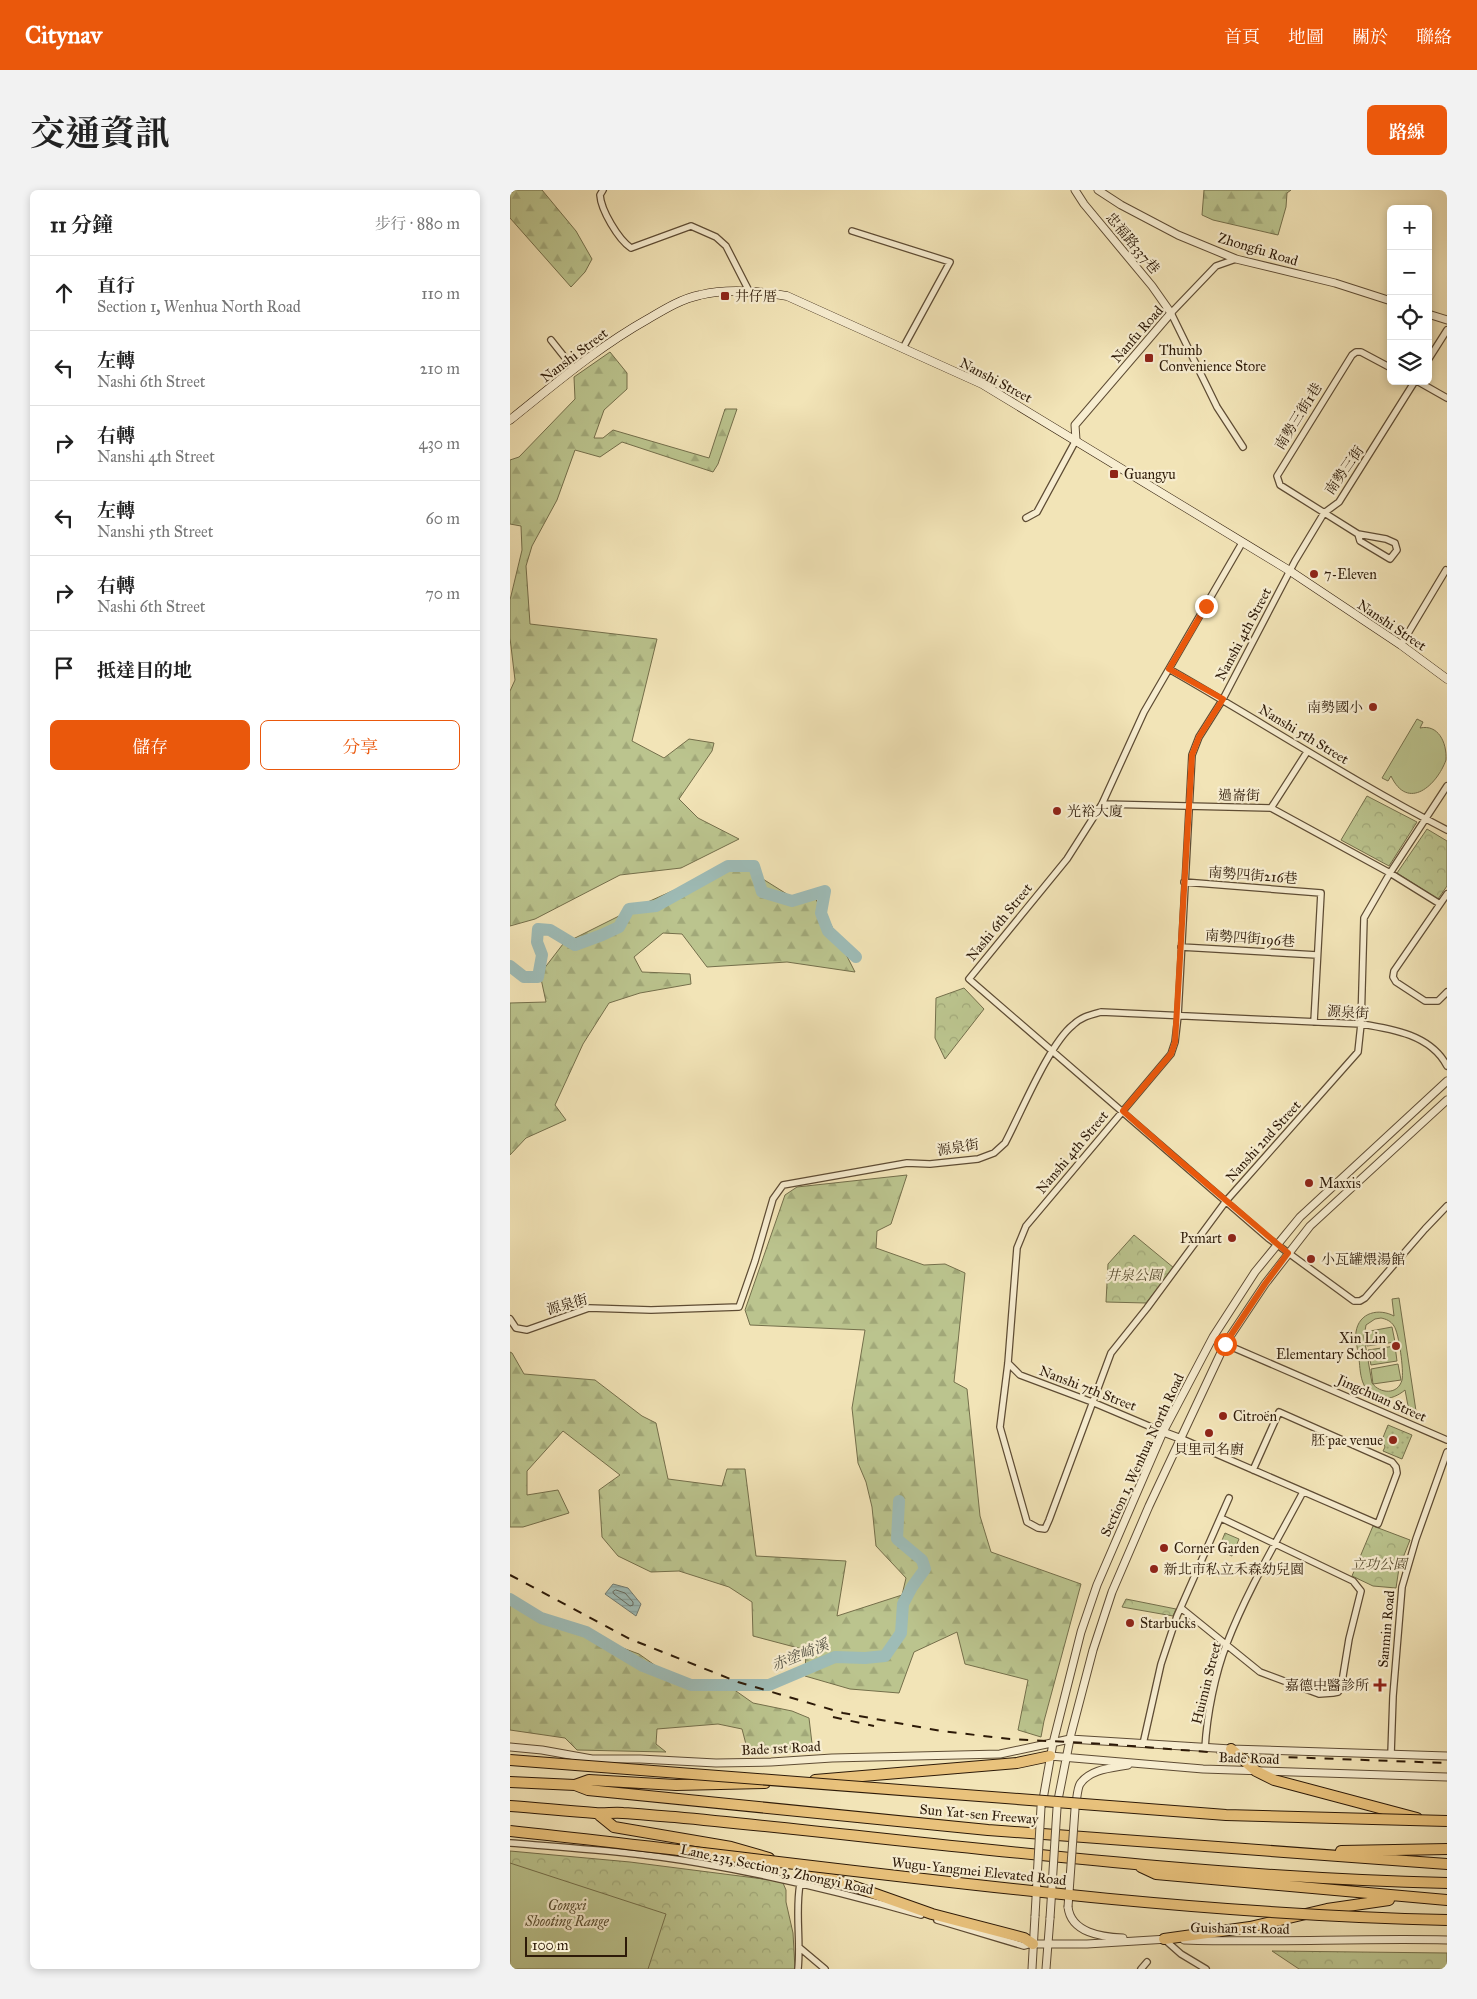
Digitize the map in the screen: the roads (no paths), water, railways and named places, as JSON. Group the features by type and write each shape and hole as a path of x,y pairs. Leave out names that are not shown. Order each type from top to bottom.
{"highway":[{"path":"1231,1749 1256,1771 1274,1780 1447,1826"},
{"path":"575,1785 589,1780 676,1785 786,1783 1017,1763 1050,1756"},
{"path":"510,1760 1226,1814 1447,1821"},
{"name":"Sun Yat-sen Freeway","path":"510,1782 575,1785 588,1790 988,1830 1197,1847 1447,1864"},
{"path":"510,1806 598,1814 620,1812 676,1817 1133,1864 1395,1882 1447,1883"},
{"path":"598,1814 614,1827 731,1847 848,1882 932,1914 1024,1938 1034,1944"},
{"name":"Wugu-Yangmei Elevated Road","path":"510,1831 991,1887 1122,1900 1447,1920"},
{"path":"1197,1847 1326,1850 1447,1849"},
{"path":"1133,1864 1156,1874 1447,1900"},
{"path":"1164,1939 1250,1927 1327,1909 1407,1897"}],"main road":[{"name":"Nanshi Street","path":"510,420 600,348 676,303 701,295 749,291 787,296 982,384 1206,518 1242,543 1290,571 1447,678"}],"street":[{"path":"603,190 600,195 600,201 612,226 631,248 691,226 716,236 726,246 749,291"},
{"name":"忠福路337巷","path":"1075,190 1084,204 1152,286 1171,313"},
{"name":"Zhongfu Road","path":"1098,190 1121,205 1178,235 1236,259 1335,284 1387,300"},
{"path":"852,231 950,262 904,348"},
{"name":"Nanfu Road","path":"1076,440 1075,425 1171,313 1216,266 1236,259"},
{"path":"1171,313 1218,407 1243,448"},
{"path":"1432,315 1447,320"},
{"path":"1432,354 1447,330"},
{"path":"551,340 573,370"},
{"name":"南勢三街1巷","path":"1358,534 1280,485 1277,480 1278,472 1352,355 1356,352 1361,352 1387,366"},
{"name":"南勢三街","path":"1290,571 1324,513 1339,502 1413,385"},
{"path":"1423,385 1447,398"},
{"path":"1026,518 1037,512 1076,440"},
{"path":"1358,534 1386,539 1395,543 1397,550 1390,559 1360,540 1358,534"},
{"name":"Nashi 6th Street","path":"1242,543 1144,712 1102,804 1066,859 969,979 1276,1244 1354,1301 1360,1301 1365,1298 1447,1206"},
{"path":"1401,645 1446,570"},
{"name":"Nanshi 4th Street","path":"1044,1530 1027,1522 1000,1427 1008,1363 1017,1248 1026,1226 1171,1054 1175,1042 1178,1016 1180,946 1192,755 1199,737 1223,699 1290,571"},
{"name":"Nanshi 5th Street","path":"1169,669 1223,699 1307,752 1447,830"},
{"path":"1271,808 1307,752"},
{"name":"Nanshi 2nd Street","path":"1044,1530 1111,1353 1147,1308 1226,1201 1358,1052 1361,1024 1364,918 1390,873 1447,786"},
{"name":"過崙街","path":"1102,804 1271,808 1390,873 1440,904"},
{"name":"南勢四街216巷","path":"1184,882 1321,893 1318,955"},
{"path":"1447,894 1394,971 1392,977 1396,982 1425,1001 1438,1001 1447,992"},
{"name":"南勢四街196巷","path":"1180,946 1318,955"},
{"path":"1314,1022 1318,955"},
{"name":"源泉街","path":"510,1319 516,1328 527,1330 589,1308 651,1310 739,1307 773,1199 783,1185 907,1163 930,1164 978,1159 994,1153 1006,1143 1052,1052 1071,1026 1085,1016 1101,1012 1361,1024 1399,1031 1413,1036 1438,1052 1447,1066"},
{"name":"Section 1, Wenhua North Road","path":"1032,1969 1041,1807 1053,1743 1081,1632 1097,1585 1163,1432 1213,1337 1255,1272 1276,1244 1320,1197 1447,1081"},
{"name":"Section 1, Wenhua North Road","path":"1046,1969 1057,1808 1070,1739 1093,1650 1112,1592 1149,1506 1225,1344 1265,1284 1310,1226 1447,1100"},
{"name":"Jingchuan Street","path":"1225,1344 1447,1440"},
{"name":"Nanshi 7th Street","path":"1008,1363 1020,1375 1092,1402 1163,1432"},
{"path":"1163,1432 1378,1524 1396,1478 1396,1467 1392,1462 1280,1412 1254,1470"},
{"name":"Sanmin Road","path":"1391,1754 1393,1696 1402,1586 1416,1539 1447,1452"},
{"name":"Huimin Street","path":"1205,1748 1210,1704 1227,1644 1249,1595 1302,1492"},
{"path":"1143,1744 1161,1664 1181,1608 1229,1498"},
{"path":"1181,1608 1260,1672 1298,1687 1326,1695 1338,1692 1341,1688 1349,1639 1361,1591 1360,1588 1353,1581 1221,1518"},
{"name":"Bade 1st Road","path":"510,1747 542,1750 581,1758 716,1763 1000,1754 1070,1739"},
{"name":"Bade Road","path":"1070,1739 1205,1748 1447,1756"},
{"name":"Bade Road","path":"1050,1756 1204,1769 1447,1777"},
{"path":"1138,1763 1098,1770 1080,1784 1075,1808 1068,1907 1073,1921 1081,1929 1099,1935 1147,1940"},
{"name":"Lane 231, Section 3, Zhongyi Road","path":"510,1843 634,1854 698,1863 800,1884 921,1915 1024,1946 1034,1944"},
{"path":"798,1969 800,1948 796,1914 800,1884"},
{"name":"Guishan 1st Road","path":"1034,1944 1096,1944 1164,1939 1239,1942 1368,1938 1447,1940"},
{"path":"1164,1939 1181,1954 1206,1969"},
{"path":"800,1948 824,1969"},
{"path":"1141,1969 1148,1962"}],"water":[{"path":"613,1584 628,1588 641,1604 636,1616 605,1594"}],"waterway":[{"path":"510,966 524,977 538,977 542,955 537,942 538,929 550,930 575,945 619,927 629,909 656,906 728,866 754,866 762,892 792,901 825,891 821,913 828,931 856,957"},
{"name":"赤塗崎溪","path":"510,1599 541,1618 586,1632 643,1666 691,1685 769,1685 835,1657 865,1658 885,1656 901,1633 903,1604 925,1569 922,1560 897,1539 899,1501"}],"railway":[{"path":"510,1575 630,1639 738,1682 843,1713 941,1731 1010,1739 1106,1744 1258,1756 1447,1763"},
{"path":"833,1717 874,1726"}],"place":[{"name":"井仔厝","path":"725,296"},
{"name":"Thumb Convenience Store","path":"1149,358"},
{"name":"Guangyu","path":"1114,474"},
{"name":"7-Eleven","path":"1314,574"},
{"name":"南勢國小","path":"1373,707"},
{"name":"光裕大廈","path":"1057,811"},
{"name":"Maxxis","path":"1309,1183"},
{"name":"Pxmart","path":"1232,1238"},
{"name":"小瓦罐煨湯館","path":"1311,1259"},
{"name":"Xin Lin Elementary School","path":"1396,1346"},
{"name":"Citroën","path":"1223,1416"},
{"name":"貝里司名廚","path":"1209,1433"},
{"name":"胚 pae venue","path":"1393,1440"},
{"name":"Corner Garden","path":"1164,1548"},
{"name":"新北市私立禾森幼兒園","path":"1154,1569"},
{"name":"Starbucks","path":"1130,1623"},
{"name":"嘉德中醫診所","path":"1380,1685"}],"park label":[{"name":"井泉公園","path":"1134,1275"},
{"name":"立功公園","path":"1379,1564"},
{"name":"Gongxi Shooting Range","path":"567,1914"}]}
